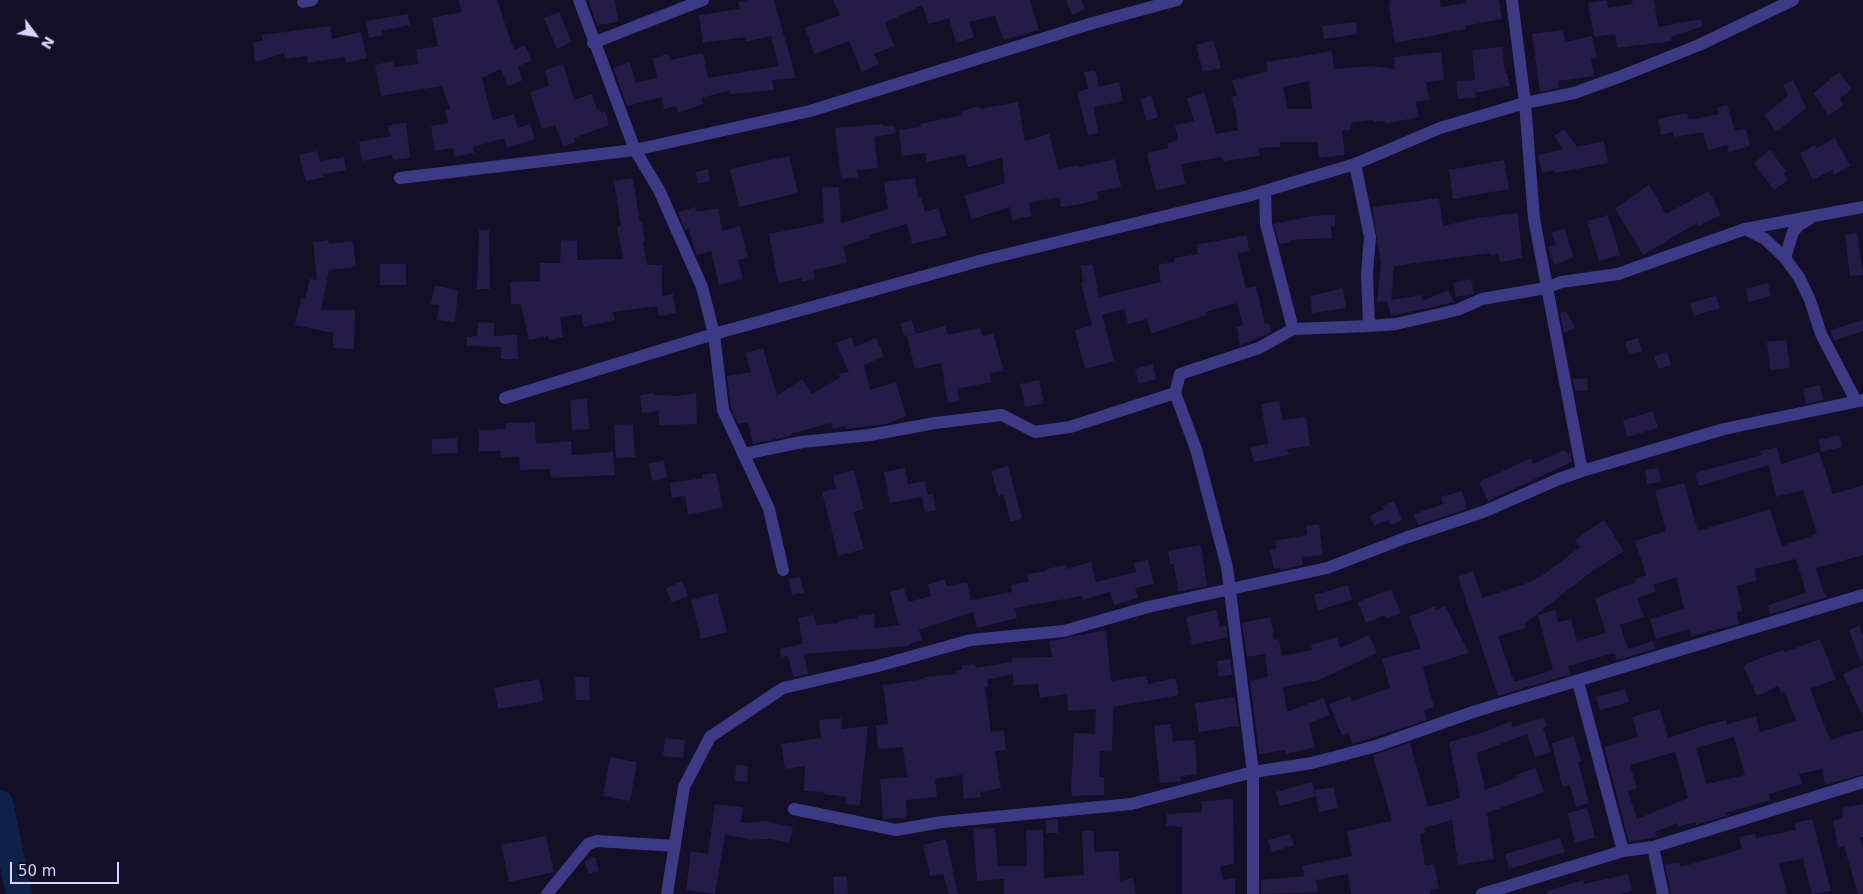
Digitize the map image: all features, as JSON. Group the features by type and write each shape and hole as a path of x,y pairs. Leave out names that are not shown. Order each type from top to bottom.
{"street":[{"path":"578,0 635,150 659,190 702,287 714,334 723,410 769,509 783,570"},
{"path":"593,43 703,0"},
{"path":"400,178 635,150 810,111 1093,23 1177,0"},
{"path":"1512,0 1525,104 1534,219 1582,471"},
{"path":"505,398 714,334 983,260 1265,190 1355,164 1440,128 1525,104 1574,93 1620,77 1699,46 1793,0"},
{"path":"1355,164 1370,236 1367,273 1369,326"},
{"path":"1265,190 1266,224 1293,329"},
{"path":"1253,894 1253,772 1227,567 1196,449 1175,393 1180,374 1259,348 1293,329 1396,324 1457,310 1482,299 1546,288 1575,279 1618,274 1745,229 1863,208"},
{"path":"1785,258 1793,232 1799,225 1813,216"},
{"path":"667,894 684,787 710,737 783,688 874,667 971,640 1064,631 1148,607 1327,568 1405,538 1483,512 1582,471 1724,429 1859,400 1821,334 1810,300 1799,277 1785,258 1765,239 1745,229"},
{"path":"744,454 802,442 870,435 934,423 1002,414 1035,432 1070,427 1175,393"},
{"path":"794,809 896,830 952,821 1131,804 1253,772 1312,763 1376,746 1476,711 1578,682 1863,595"},
{"path":"1578,682 1623,851"},
{"path":"1482,894 1623,851 1653,847 1863,782"},
{"path":"547,894 588,844 597,841 675,846"},
{"path":"1653,847 1663,894"}],"building":[{"path":"459,0 497,0 514,50 525,45 532,61 518,66 523,80 508,86 501,69 482,78 493,120 514,114 518,128 530,124 535,139 507,148 505,139 502,139 473,147 474,153 454,157 453,148 435,151 431,126 448,123 445,110 450,109 442,86 381,96 375,65 393,61 394,67 418,64 416,50 438,46 432,18 461,12"},
{"path":"588,0 615,0 618,22 597,25"},
{"path":"774,0 796,78 772,80 774,90 731,94 731,90 701,98 703,104 678,113 676,106 664,109 662,97 627,106 613,68 630,62 636,83 657,78 653,58 668,54 670,60 703,53 708,78 779,66 771,36 746,42 745,37 703,43 699,15 740,9 738,2"},
{"path":"833,0 1030,0 1039,30 1004,40 995,16 969,22 974,37 956,43 949,18 929,24 922,5 885,23 894,46 874,54 879,64 862,72 849,41 814,54 805,28 840,15"},
{"path":"1066,0 1081,0 1085,10 1072,15"},
{"path":"1390,0 1440,0 1441,7 1466,3 1466,0 1499,0 1502,19 1465,26 1466,29 1395,43 1389,7"},
{"path":"1607,0 1608,8 1633,4 1632,0 1654,0 1658,27 1701,19 1703,26 1671,37 1672,41 1617,48 1615,34 1594,37 1588,3"},
{"path":"559,12 572,42 557,49 544,18"},
{"path":"408,14 410,25 382,31 383,35 369,38 366,21"},
{"path":"1356,22 1357,34 1324,39 1322,26"},
{"path":"330,26 332,39 361,32 367,58 346,63 344,57 308,63 307,56 285,59 284,53 255,62 253,42 263,41 262,35"},
{"path":"1563,30 1565,42 1592,36 1597,58 1591,59 1594,76 1558,81 1559,88 1540,92 1532,34"},
{"path":"1213,40 1221,68 1203,72 1196,45"},
{"path":"1502,47 1505,73 1507,73 1510,86 1475,93 1476,98 1458,99 1456,81 1475,80 1472,50"},
{"path":"1332,51 1334,69 1371,66 1395,69 1394,57 1441,52 1444,80 1426,82 1429,100 1416,102 1419,117 1385,124 1385,121 1373,122 1373,120 1351,123 1351,130 1342,130 1345,155 1319,158 1317,142 1280,142 1280,147 1259,148 1260,156 1224,161 1222,157 1181,164 1185,184 1156,190 1147,153 1168,148 1167,143 1178,140 1175,125 1194,121 1187,99 1204,92 1216,134 1238,130 1236,113 1231,97 1237,95 1232,81 1268,71 1266,62","holes":["1309,81 1312,109 1288,109 1283,87"]},
{"path":"563,64 574,100 592,94 597,109 599,108 601,113 605,111 609,125 574,138 575,142 564,147 555,125 542,129 530,92 549,86 545,70"},
{"path":"1095,70 1099,87 1119,82 1123,101 1094,107 1098,133 1088,135 1077,92 1088,89 1084,72"},
{"path":"1839,72 1852,89 1840,98 1844,105 1828,116 1814,93"},
{"path":"1793,80 1806,108 1777,132 1764,115 1788,96 1783,85"},
{"path":"1151,95 1158,117 1147,121 1140,99"},
{"path":"1018,102 1025,141 1049,134 1058,169 1078,165 1079,167 1115,159 1121,187 1097,192 1099,199 1081,204 1061,207 1059,197 1029,203 1031,216 1012,220 1010,207 972,219 964,196 1005,183 1002,158 968,167 965,154 927,162 925,153 902,156 899,130 921,127 920,124 962,115 961,111 979,106 980,109"},
{"path":"1727,105 1735,131 1746,129 1750,146 1729,152 1727,145 1708,150 1703,132 1674,137 1673,132 1661,135 1658,119 1687,113 1689,120 1719,114 1717,108"},
{"path":"406,123 410,158 393,160 392,155 362,161 359,142 390,136 388,125"},
{"path":"883,124 883,126 895,126 896,133 874,137 878,168 857,170 858,177 841,179 835,128"},
{"path":"1564,129 1577,147 1604,141 1608,163 1555,173 1554,170 1542,173 1538,155 1563,149 1554,136"},
{"path":"1835,138 1850,166 1834,175 1832,170 1813,180 1800,153 1815,145 1816,148"},
{"path":"1770,150 1786,171 1783,174 1788,180 1774,190 1754,163"},
{"path":"317,151 320,161 344,157 346,170 323,174 323,177 306,181 299,155"},
{"path":"789,156 798,193 739,207 730,169"},
{"path":"1504,160 1509,189 1453,199 1449,170"},
{"path":"708,169 710,181 698,184 696,172"},
{"path":"633,178 640,223 642,222 647,265 662,265 662,296 673,294 676,313 659,316 657,306 613,312 615,320 583,327 582,314 560,317 563,337 549,340 548,336 529,340 521,304 511,304 510,282 540,281 540,263 560,263 561,240 577,241 577,260 623,259 617,227 621,226 614,181"},
{"path":"915,178 918,197 921,198 925,212 938,208 947,236 912,244 907,224 869,235 869,238 843,246 847,263 813,270 815,279 802,282 801,278 778,283 769,234 824,223 822,188 839,187 841,223 888,209 884,182"},
{"path":"1649,185 1666,214 1709,191 1721,215 1698,226 1697,223 1643,255 1615,208"},
{"path":"1439,198 1443,226 1477,218 1518,213 1522,258 1500,262 1498,254 1490,255 1490,253 1394,266 1391,301 1377,302 1381,264 1372,207"},
{"path":"695,207 697,212 718,208 722,231 740,226 748,258 738,260 743,279 719,285 711,251 697,255 688,229 685,230 678,212"},
{"path":"1335,215 1335,226 1331,227 1332,238 1290,240 1291,242 1279,244 1274,224 1311,216"},
{"path":"1608,215 1620,255 1599,261 1587,221"},
{"path":"1564,228 1574,257 1554,265 1548,247 1556,244 1551,233"},
{"path":"479,230 489,230 490,289 477,289"},
{"path":"1857,233 1863,275 1850,276 1845,235"},
{"path":"1247,235 1249,251 1237,253 1246,288 1256,286 1265,324 1269,323 1271,332 1240,346 1237,327 1243,326 1237,303 1205,312 1206,315 1151,334 1147,319 1128,324 1124,309 1102,315 1114,361 1085,369 1075,330 1092,325 1081,283 1083,282 1081,266 1093,264 1099,297 1161,282 1158,265 1174,262 1174,258 1198,254 1196,245"},
{"path":"328,240 329,244 353,241 356,267 329,270 321,310 355,310 354,349 333,348 333,333 295,325 301,298 305,299 310,279 317,280 313,242"},
{"path":"380,264 406,264 406,285 380,285"},
{"path":"1471,279 1474,293 1456,297 1453,283"},
{"path":"1768,283 1771,296 1749,302 1745,289"},
{"path":"435,285 458,291 455,322 437,320 439,305 431,304"},
{"path":"1343,288 1346,308 1312,313 1310,296"},
{"path":"1448,290 1454,302 1391,316 1387,301 1421,295 1422,301"},
{"path":"1716,296 1720,308 1694,316 1690,303"},
{"path":"1566,311 1575,328 1564,333 1560,313"},
{"path":"911,320 916,333 908,336 945,326 948,335 980,328 983,336 993,333 1004,371 990,373 991,382 957,389 959,401 948,403 941,363 915,369 907,336 905,337 900,324"},
{"path":"1863,320 1863,331 1834,341 1830,330"},
{"path":"478,322 494,323 494,336 517,335 518,359 501,359 501,347 467,346 467,337 477,336"},
{"path":"851,337 855,347 876,338 884,356 864,365 870,390 896,382 906,416 887,424 846,429 845,426 833,429 831,423 790,434 790,436 753,444 748,422 738,424 731,408 727,376 751,372 745,353 763,348 777,396 802,379 812,394 840,378 839,374 849,372 836,343"},
{"path":"1638,338 1642,351 1629,355 1625,342"},
{"path":"1786,340 1790,368 1770,370 1767,342"},
{"path":"1667,352 1671,365 1658,369 1654,356"},
{"path":"1153,364 1156,379 1139,384 1135,369"},
{"path":"1587,378 1588,390 1575,391 1573,379"},
{"path":"1039,380 1044,403 1025,407 1020,384"},
{"path":"1820,385 1823,400 1806,404 1803,389"},
{"path":"654,393 654,395 677,396 696,393 697,424 659,425 659,411 642,413 640,395"},
{"path":"587,399 589,429 572,430 570,400"},
{"path":"1279,401 1283,420 1306,417 1310,446 1287,449 1289,455 1254,462 1250,447 1268,444 1261,404"},
{"path":"1653,411 1658,428 1627,437 1623,420"},
{"path":"535,422 536,444 571,441 572,455 613,452 615,475 551,478 550,469 520,470 519,457 501,458 500,451 479,451 479,430 506,429 506,423"},
{"path":"633,424 635,457 616,458 614,425"},
{"path":"1839,435 1842,447 1821,452 1819,440"},
{"path":"457,438 458,453 432,454 432,439"},
{"path":"1777,447 1781,464 1819,452 1833,494 1863,485 1863,555 1816,568 1824,594 1826,593 1827,597 1770,614 1768,605 1806,593 1796,559 1754,569 1757,580 1737,586 1742,611 1737,612 1739,624 1691,636 1689,629 1656,639 1650,619 1684,609 1676,577 1653,585 1655,592 1637,598 1644,617 1620,625 1628,649 1653,641 1655,649 1617,660 1614,653 1568,666 1570,674 1498,696 1458,577 1473,571 1482,598 1525,584 1543,575 1580,547 1575,540 1604,520 1624,551 1590,573 1524,624 1526,628 1498,636 1514,682 1553,670 1538,615 1555,610 1558,622 1571,619 1577,641 1606,633 1595,598 1636,582 1635,579 1646,575 1635,541 1666,531 1655,491 1684,483 1698,531 1770,509 1782,546 1817,534 1803,490 1776,497 1769,465 1699,486 1695,473 1761,455 1760,451"},
{"path":"1565,450 1566,453 1570,452 1572,462 1488,501 1479,482 1531,458 1533,464"},
{"path":"664,461 667,478 652,481 649,463"},
{"path":"1008,466 1022,519 1010,522 1004,495 998,496 991,471"},
{"path":"905,468 908,484 925,481 928,495 933,494 936,510 925,512 922,497 890,503 884,472"},
{"path":"1659,468 1661,482 1647,484 1645,470"},
{"path":"854,470 864,509 853,512 864,549 838,556 822,492 836,488 833,476"},
{"path":"716,473 723,507 688,515 685,496 672,498 670,483 703,478 703,475"},
{"path":"1462,491 1467,509 1418,525 1414,514 1443,504 1441,497"},
{"path":"1394,501 1402,520 1391,525 1388,520 1374,526 1370,516 1384,509 1382,506"},
{"path":"1319,524 1323,555 1302,557 1303,565 1281,570 1280,568 1274,569 1270,550 1277,548 1275,541 1307,535 1306,526"},
{"path":"1201,545 1207,586 1178,592 1174,564 1170,564 1168,551"},
{"path":"1148,560 1154,584 1135,588 1138,598 1114,605 1110,592 1083,600 1082,596 1015,608 1017,618 977,628 973,612 919,630 922,640 909,644 909,646 804,654 808,674 793,677 788,656 781,657 780,649 803,644 798,618 814,615 816,625 838,623 838,621 857,618 857,616 874,614 875,628 899,625 890,592 904,588 908,602 931,596 928,585 944,579 947,586 967,582 971,600 1012,592 1011,585 1029,582 1027,574 1047,571 1047,569 1065,565 1066,569 1091,562 1096,582 1136,572 1134,563"},
{"path":"800,577 804,593 792,595 788,579"},
{"path":"682,581 688,596 672,603 666,588"},
{"path":"1348,585 1352,600 1318,610 1314,595"},
{"path":"1391,589 1401,613 1386,619 1385,615 1366,623 1358,602"},
{"path":"717,593 727,632 701,639 691,600"},
{"path":"1435,606 1436,610 1445,606 1469,653 1423,667 1434,707 1424,710 1427,720 1352,744 1349,733 1342,735 1329,704 1350,696 1352,701 1390,688 1382,659 1421,648 1409,617"},
{"path":"1216,610 1220,627 1226,626 1228,637 1192,645 1186,617"},
{"path":"1271,617 1274,640 1279,639 1282,656 1312,650 1311,645 1337,637 1340,648 1369,635 1377,653 1319,680 1283,687 1287,712 1323,698 1330,715 1309,723 1315,747 1286,754 1286,750 1259,754 1250,681 1268,676 1265,654 1247,657 1242,623"},
{"path":"1859,626 1863,636 1862,665 1849,630"},
{"path":"1106,630 1111,681 1147,676 1148,684 1175,678 1179,695 1113,707 1112,752 1100,751 1099,777 1104,777 1104,795 1072,796 1071,789 1074,733 1095,734 1096,709 1068,711 1067,694 1040,698 1038,684 1013,685 1013,674 987,680 988,687 985,687 991,732 1004,731 1006,750 995,751 1001,788 980,792 981,797 964,799 962,775 935,779 937,797 906,800 907,818 883,819 880,779 907,777 903,747 878,749 876,725 888,724 883,685 924,679 924,677 957,674 956,670 962,670 962,665 975,664 976,668 1012,662 1012,658 1052,657 1049,641"},
{"path":"1820,639 1836,679 1810,689 1830,740 1863,730 1863,774 1825,785 1822,769 1799,774 1802,784 1769,794 1771,800 1725,813 1726,816 1696,825 1695,822 1678,827 1677,823 1655,832 1657,837 1629,842 1604,747 1638,737 1632,717 1660,709 1668,738 1726,720 1727,724 1756,716 1760,732 1796,721 1785,692 1781,693 1778,686 1757,696 1743,666 1762,657 1784,650 1785,652","holes":["1734,737 1745,775 1707,784 1696,748","1675,752 1688,798 1637,819 1628,791 1637,788 1630,765"]},
{"path":"1230,659 1232,675 1219,677 1217,661"},
{"path":"1863,665 1863,718 1843,674"},
{"path":"575,677 589,677 590,700 576,700"},
{"path":"539,679 544,701 498,709 494,688"},
{"path":"1625,689 1629,702 1600,710 1596,697"},
{"path":"1235,697 1239,726 1199,732 1195,703"},
{"path":"1544,717 1547,726 1543,728 1551,752 1535,757 1527,734 1477,753 1485,790 1517,778 1516,775 1535,768 1544,792 1487,813 1494,859 1458,865 1452,820 1424,828 1425,832 1420,834 1425,866 1434,864 1439,889 1430,890 1431,894 1351,894 1348,874 1316,880 1318,892 1261,894 1261,880 1304,876 1302,866 1352,856 1347,831 1392,821 1373,755 1410,743 1428,807 1460,798 1449,742 1484,732 1511,721 1513,727"},
{"path":"841,718 842,729 868,726 860,805 845,804 846,797 824,794 824,792 804,791 805,766 785,769 781,744 821,738 819,720"},
{"path":"1171,724 1173,741 1195,740 1197,774 1180,776 1181,781 1160,783 1154,726"},
{"path":"1574,736 1581,761 1578,762 1589,803 1576,807 1570,785 1562,787 1552,743"},
{"path":"665,738 685,740 683,758 663,756"},
{"path":"610,757 637,762 630,801 603,796"},
{"path":"736,765 748,766 747,782 735,781"},
{"path":"1312,782 1316,796 1280,806 1276,792"},
{"path":"1334,787 1338,808 1319,812 1315,790"},
{"path":"1233,799 1234,863 1220,867 1223,880 1235,878 1235,894 1182,894 1182,827 1166,826 1167,814 1202,812 1202,801"},
{"path":"715,804 743,807 741,823 766,821 793,827 789,843 771,839 748,840 725,835 715,894 686,890 691,851 708,854"},
{"path":"1863,804 1863,837 1860,837 1863,850 1863,894 1858,894 1844,846 1838,848 1833,821 1843,818 1842,808"},
{"path":"1587,808 1595,838 1575,843 1568,813"},
{"path":"1058,819 1058,833 1046,833 1046,820"},
{"path":"1812,819 1831,891 1812,894 1803,859 1779,863 1787,894 1671,894 1665,865 1679,862 1681,867 1742,849 1739,837 1755,834 1756,838 1796,830 1794,823"},
{"path":"995,828 998,866 1027,866 1026,830 1043,830 1044,878 1084,875 1082,831 1094,831 1094,852 1119,851 1120,881 1133,878 1136,894 1004,894 1004,879 977,881 973,829"},
{"path":"1290,834 1294,845 1272,852 1268,840"},
{"path":"546,836 554,872 509,882 501,845"},
{"path":"1560,838 1565,852 1509,869 1505,854"},
{"path":"946,839 958,894 949,894 943,874 930,876 923,845"},
{"path":"595,857 599,871 588,874 585,861"},
{"path":"1628,874 1632,891 1620,894 1547,894 1547,891 1583,880 1584,884"},
{"path":"847,876 848,894 834,894 833,877"}],"waterway":[{"path":"0,803 19,894"}]}
